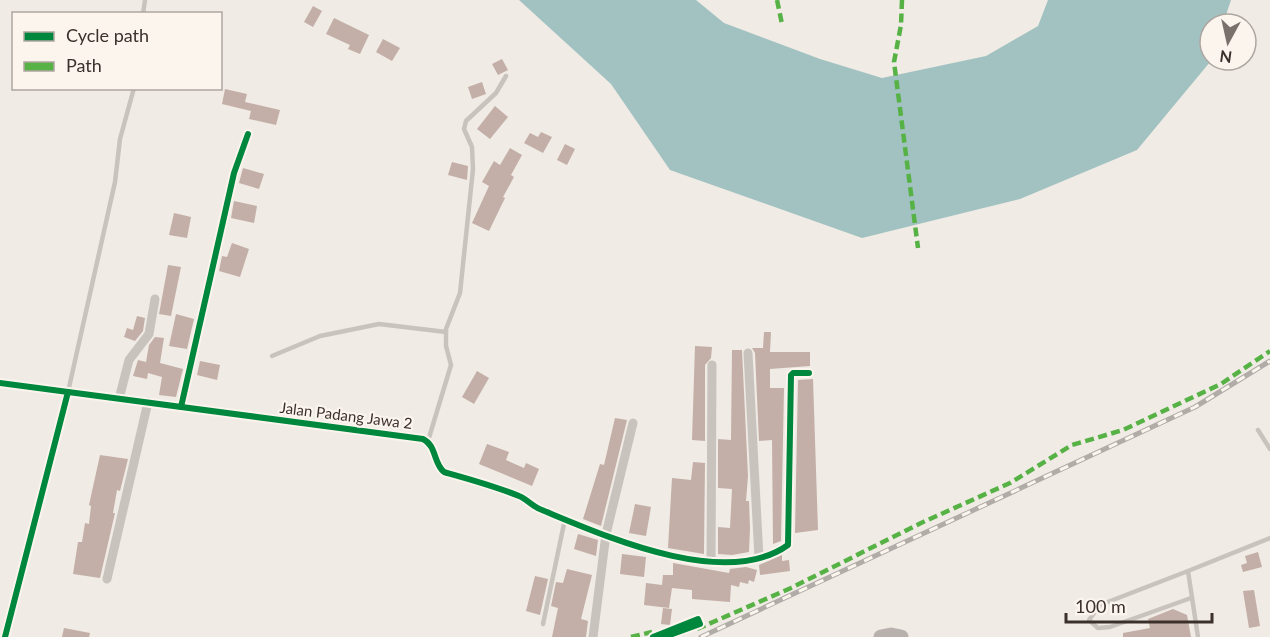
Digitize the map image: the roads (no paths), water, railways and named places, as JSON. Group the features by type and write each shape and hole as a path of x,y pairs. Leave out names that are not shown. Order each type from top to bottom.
{"main road":[{"path":"881,637 891,635 901,637"}],"street":[{"path":"181,407 234,172 248,134"},
{"path":"119,399 129,360 149,334 155,299"},
{"path":"748,353 759,558"},
{"path":"711,561 712,365"},
{"name":"Jalan Padang Jawa 2","path":"0,383 429,441 444,472 521,496 539,509 663,556 711,561 759,558 780,551 788,545 790,539 791,375 808,373"},
{"path":"5,637 68,392"},
{"path":"107,579 147,402"},
{"path":"593,637 606,534 633,423"}],"lane":[{"path":"429,441 452,365 446,332 460,293 473,169 472,147 464,129 466,121 496,93 506,76"},
{"path":"68,392 115,182 120,139 133,90"},
{"path":"272,356 320,336 379,324 446,332"},
{"path":"1258,430 1270,449"},
{"path":"543,624 565,519"},
{"path":"1191,598 1110,627 1098,628 1089,620 1100,605 1270,537"},
{"path":"1188,570 1198,637"}],"water":[{"path":"519,0 696,0 724,23 820,59 882,78 986,56 1038,26 1048,0 1231,0 1227,12 1198,12 1198,72 1202,72 1137,150 1020,199 862,238 670,170 611,84"}],"railway":[{"path":"701,637 1195,407 1270,361"}]}
